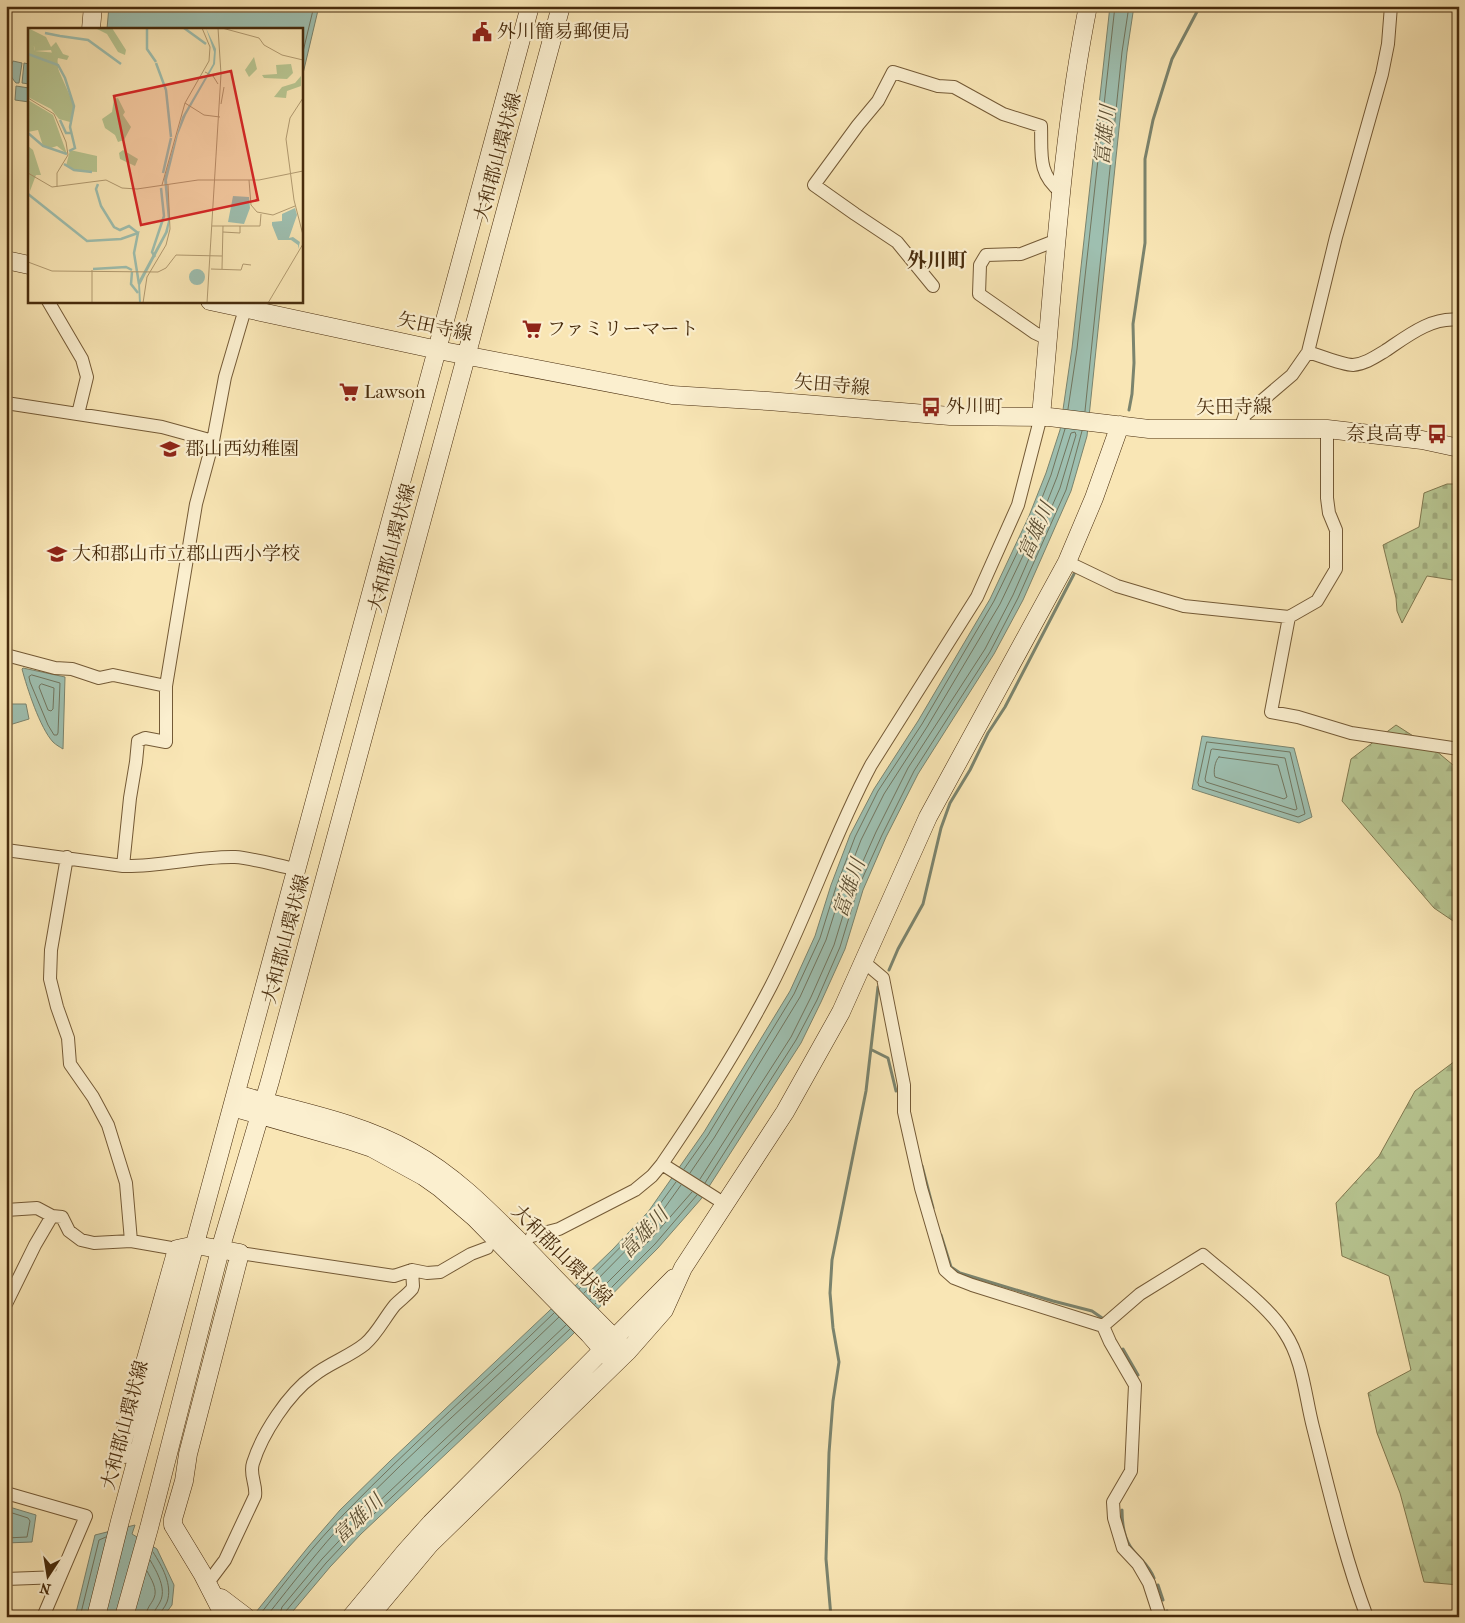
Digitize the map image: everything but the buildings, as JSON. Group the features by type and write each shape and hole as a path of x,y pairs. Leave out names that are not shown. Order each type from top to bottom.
{"main road":[{"path":"91,28 93,6"},
{"name":"大和郡山環状線","path":"96,1617 120,1521 530,6"},
{"name":"大和郡山環状線","path":"124,1617 149,1528 220,1250 262,1108 561,6"},
{"path":"1045,416 1048,339 1061,192 1078,58 1088,6"},
{"path":"6,260 28,265"},
{"name":"矢田寺線","path":"214,302 466,356 672,395 950,416 1045,416 1150,429 1327,429 1422,440 1459,448"},
{"path":"368,1617 430,1544 621,1357 664,1310 683,1268 719,1199 785,1112 841,1012 928,817 1067,562 1094,498 1113,424"},
{"name":"大和郡山環状線","path":"234,1100 262,1108 353,1126 411,1151 431,1163 486,1209 553,1287 621,1357"},
{"path":"177,1249 196,1245 240,1254 182,1469 184,1481 173,1525 225,1612 246,1617"},
{"name":"大和郡山環状線","path":"142,1458 122,1444 177,1249"},
{"path":"351,1617 431,1523 683,1268"}],"street":[{"path":"1240,429 1245,415 1292,375 1308,352 1336,237 1382,74 1388,44 1391,6"},
{"path":"933,286 897,242 814,185 878,101 893,72 938,86 954,87 1003,114 1041,126 1042,167 1052,186 1061,192"},
{"path":"1048,339 1035,333 979,294 980,265 986,255 1021,254 1057,240"},
{"path":"49,302 82,359 87,377 78,414"},
{"path":"123,866 138,740 144,738 166,742 166,686 196,504 214,441 225,377 244,309"},
{"path":"1308,352 1352,365 1370,360 1415,332 1438,322 1452,319 1459,320"},
{"path":"6,403 162,427 214,441"},
{"path":"532,1236 559,1229 635,1190 652,1176 722,1074 771,986 795,936 857,792 871,765 977,598 1018,505 1045,416"},
{"path":"1067,562 1117,586 1184,606 1289,617 1317,601 1336,569 1336,530 1329,513 1327,498 1327,429"},
{"path":"1289,617 1271,712 1298,717 1351,733 1459,749"},
{"path":"6,655 55,668 72,669 99,678 113,675 166,686"},
{"path":"6,850 123,866 237,857 296,870"},
{"path":"67,857 51,950 50,979 68,1038 70,1064 92,1097 108,1126 126,1183 131,1241"},
{"path":"864,962 882,978 904,1085 904,1112 921,1188 945,1270 954,1278 972,1285 1103,1326 1135,1385 1131,1471 1113,1502 1114,1518 1123,1548 1138,1564 1149,1583 1160,1617"},
{"path":"662,1164 719,1199"},
{"path":"6,1210 37,1208 52,1216 62,1217 69,1231 81,1240 94,1243 131,1241 177,1249"},
{"path":"6,1304 52,1216"},
{"path":"240,1254 394,1276 412,1270 427,1273 440,1272 471,1254 486,1248"},
{"path":"1103,1326 1140,1294 1203,1255 1274,1317 1292,1344 1300,1366 1311,1420 1336,1517 1368,1617"},
{"path":"209,1587 225,1560 255,1496 256,1490 252,1464 281,1412 298,1389 312,1376 353,1352 370,1339 396,1304 412,1289 412,1270"},
{"path":"6,1492 86,1516 43,1617"},
{"path":"6,1579 60,1577"}],"green space":[{"path":"1447,484 1459,484 1459,581 1427,576 1402,623 1397,611 1396,598 1383,545 1419,527 1424,493"},
{"path":"1396,725 1435,750 1459,770 1459,925 1434,908 1342,801 1351,759"},
{"path":"1459,1060 1459,1585 1424,1582 1400,1493 1377,1433 1368,1393 1411,1370 1389,1276 1342,1256 1336,1203 1379,1156 1415,1091"}],"water":[{"path":"109,6 319,6 302,78 302,28 107,28"},
{"name":"富雄川","path":"1110,6 1134,6 1127,52 1087,436 1071,491 1023,600 994,654 918,774 886,837 863,890 845,949 801,1043 701,1199 658,1248 571,1336 361,1534 288,1617 252,1617 340,1510 548,1312 648,1212 704,1132 790,991 815,936 831,885 850,835 874,789 918,721 990,599 1029,516 1060,430 1072,348"},
{"path":"13,61 22,63 19,83 16,83 11,75 10,70"},
{"path":"24,63 28,64 28,84 22,83"},
{"path":"16,86 28,88 28,102 15,100"},
{"path":"23,668 65,677 63,749 53,742 43,727 31,697"},
{"path":"6,704 26,704 29,719 6,726"},
{"path":"1202,736 1294,748 1312,817 1299,823 1192,789"},
{"path":"6,1506 36,1515 32,1542 6,1543"},
{"path":"135,1525 132,1534 157,1549 174,1585 172,1605 163,1617 75,1617 95,1535"}],"waterway":[{"path":"1129,410 1134,363 1133,324 1145,243 1145,159 1153,120 1172,59 1200,6"},
{"path":"889,970 898,949 923,904 941,828 950,803 970,770 988,733 1005,707 1074,574"},
{"path":"831,1617 826,1559 829,1453 833,1401 839,1362 833,1328 830,1293 832,1260 866,1091 878,987"},
{"path":"872,1050 888,1058 896,1091"},
{"path":"922,1166 933,1208"},
{"path":"941,1235 951,1267 960,1273 1092,1311 1105,1320"},
{"path":"1123,1349 1138,1375"},
{"path":"1122,1510 1123,1528 1128,1542 1154,1578"},
{"path":"1158,1585 1163,1600"},
{"path":"1167,1611 1168,1617"}],"place":[{"name":"外川簡易郵便局","path":"482,32"},
{"name":"ファミリーマート","path":"532,329"},
{"name":"Lawson","path":"349,392"},
{"name":"外川町","path":"931,407"},
{"name":"奈良高専","path":"1437,434"},
{"name":"郡山西幼稚園","path":"170,449"},
{"name":"大和郡山市立郡山西小学校","path":"57,554"}],"district":[{"name":"外川町","path":"937,260"}]}
